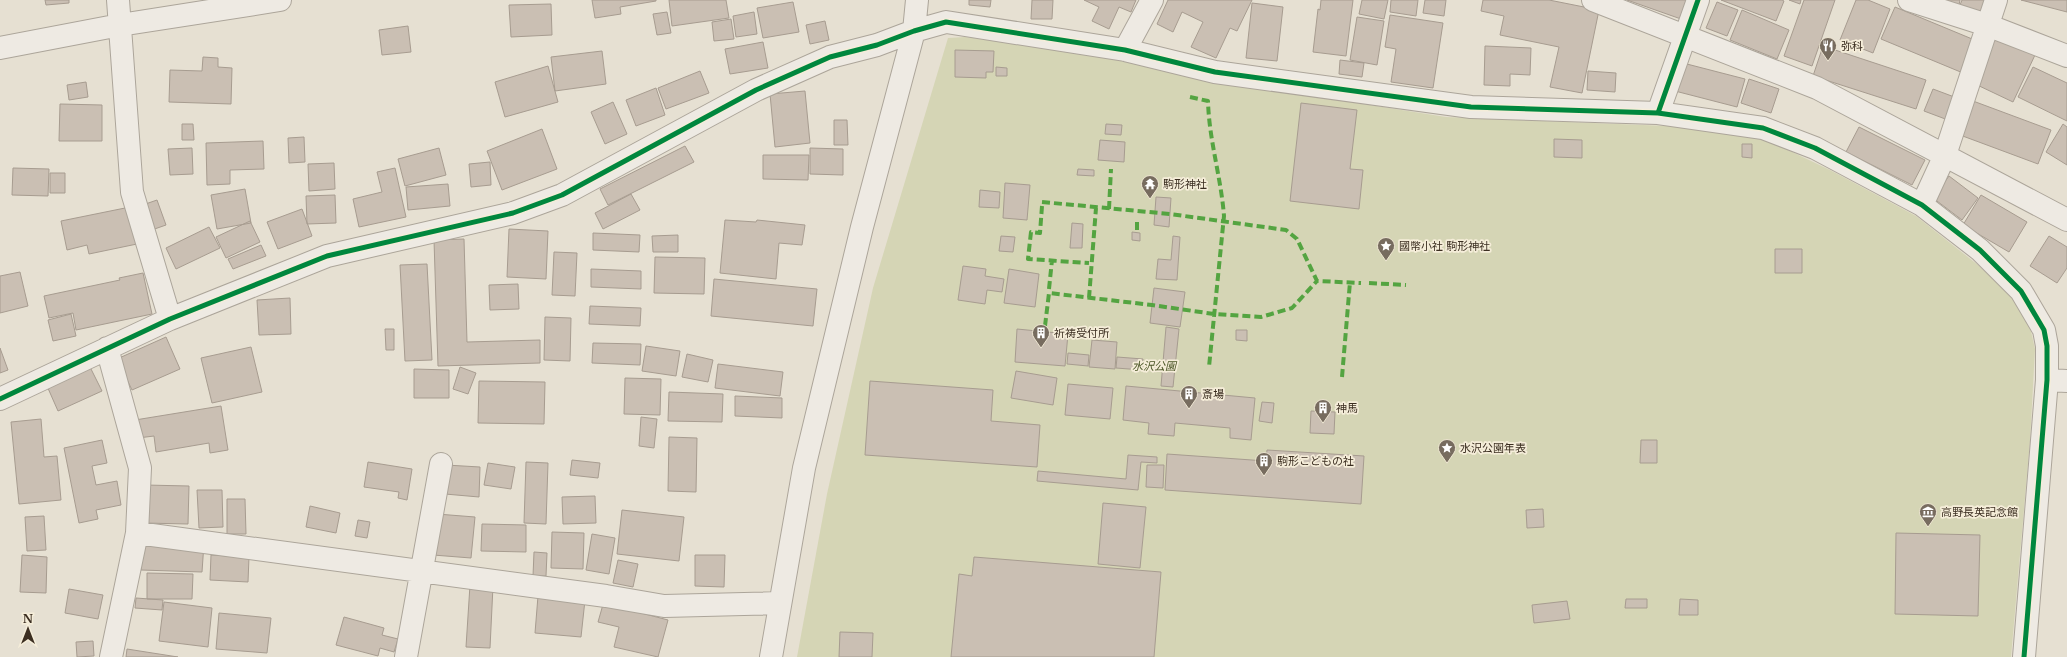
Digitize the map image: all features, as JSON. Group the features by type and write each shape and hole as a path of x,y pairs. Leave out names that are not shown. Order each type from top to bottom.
{"street":[{"path":"118,0 132,192 170,319"},
{"path":"0,48 120,25 280,0"},
{"path":"770,657 804,468 862,226 914,31 917,0"},
{"path":"1125,50 1152,0"},
{"path":"1593,0 1686,35 1817,88 2067,220"},
{"path":"1658,113 1698,0"},
{"path":"1909,0 1987,25 2067,56"},
{"path":"1922,205 1944,155 1996,0"},
{"path":"0,399 170,319 327,256 513,213 562,195 756,90 830,57 877,45 914,31 946,22 1125,50 1215,72 1471,107 1658,113 1763,128 1815,148 1922,205 1980,250 2021,292 2044,330 2057,380 2024,657"},
{"path":"107,348 140,468 137,533 111,657"},
{"path":"406,657 420,571 441,464"},
{"path":"137,533 664,606 780,603"}],"green space":[{"name":"水沢公園","path":"965,37 1038,46 1102,57 1211,80 1446,117 1668,126 1765,139 1830,170 1916,216 1978,265 2017,301 2030,327 2035,349 2030,441 2011,657 797,657 827,494 873,288 948,38"}],"building":[{"path":"45,0 69,0 69,3 46,5"},
{"path":"592,0 656,1 620,7 621,14 595,18"},
{"path":"669,0 726,0 729,18 672,26"},
{"path":"969,0 991,0 990,7 969,5"},
{"path":"1032,0 1053,0 1052,19 1031,19"},
{"path":"1084,0 1136,0 1131,12 1119,7 1109,29 1092,21 1099,7"},
{"path":"1168,0 1252,0 1237,31 1230,28 1216,58 1191,47 1203,22 1182,12 1173,32 1157,24"},
{"path":"1321,0 1353,0 1346,56 1313,52 1318,9 1320,10"},
{"path":"1362,0 1388,0 1384,19 1359,14"},
{"path":"1391,0 1418,0 1416,16 1390,12"},
{"path":"1425,0 1446,0 1444,16 1423,13"},
{"path":"1483,0 1549,0 1599,10 1582,93 1550,87 1559,47 1500,35 1504,16 1481,11"},
{"path":"1627,0 1688,0 1681,19"},
{"path":"1721,0 1782,0 1784,1 1776,21"},
{"path":"1789,0 1801,0 1800,4"},
{"path":"1804,0 1835,0 1812,66 1784,56"},
{"path":"1856,0 1868,0 1890,9 1873,53 1840,40"},
{"path":"1942,0 1960,0 1959,5"},
{"path":"1962,0 1986,0 1981,13 1960,5"},
{"path":"2021,0 2067,0 2067,12"},
{"path":"793,2 799,32 763,38 757,8"},
{"path":"1717,2 1738,10 1727,36 1706,28"},
{"path":"1252,3 1283,7 1277,61 1246,58"},
{"path":"551,4 552,35 511,37 509,5"},
{"path":"1895,7 1977,41 1963,73 1881,39"},
{"path":"1742,10 1789,30 1777,59 1730,40"},
{"path":"667,12 671,33 657,35 653,14"},
{"path":"754,12 757,34 736,37 733,16"},
{"path":"1390,15 1443,23 1433,88 1391,82 1396,49 1385,47"},
{"path":"1357,17 1384,21 1377,65 1350,60"},
{"path":"731,19 734,39 714,41 712,22"},
{"path":"825,21 829,40 810,44 806,25"},
{"path":"408,26 411,52 382,55 379,30"},
{"path":"1995,36 2035,55 2013,102 1973,83"},
{"path":"763,42 768,68 730,74 725,49"},
{"path":"1485,46 1531,48 1530,75 1510,74 1510,86 1484,85"},
{"path":"1823,46 1926,80 1916,109 1813,76"},
{"path":"955,50 994,51 993,72 986,72 986,78 955,77"},
{"path":"602,51 606,84 555,91 551,57"},
{"path":"203,57 218,58 218,67 232,68 231,104 169,102 170,70 202,71"},
{"path":"1340,60 1364,63 1362,77 1339,74"},
{"path":"1683,63 1745,79 1737,107 1675,91"},
{"path":"548,66 558,102 505,117 495,82"},
{"path":"996,67 1007,68 1007,76 996,76"},
{"path":"2033,67 2067,83 2067,121 2018,97"},
{"path":"700,71 709,93 666,109 658,88"},
{"path":"1588,71 1616,73 1615,92 1587,90"},
{"path":"1749,79 1779,89 1771,113 1741,103"},
{"path":"86,82 88,97 69,100 67,85"},
{"path":"656,88 665,115 636,126 626,100"},
{"path":"1933,89 1957,98 1948,120 1924,111"},
{"path":"805,91 810,143 775,147 770,94"},
{"path":"1973,101 2051,130 2038,164 1960,135"},
{"path":"613,102 627,134 605,144 591,112"},
{"path":"1301,103 1357,110 1350,169 1363,170 1359,209 1290,201"},
{"path":"60,104 102,105 102,141 59,141"},
{"path":"834,120 847,120 848,145 834,145"},
{"path":"182,124 193,124 194,140 182,140"},
{"path":"1106,124 1122,125 1121,135 1105,134"},
{"path":"2063,124 2067,127 2067,165 2046,152"},
{"path":"1859,127 1925,160 1912,185 1846,152"},
{"path":"542,129 557,169 502,190 487,151"},
{"path":"304,137 305,162 289,163 288,138"},
{"path":"1554,139 1582,140 1582,158 1554,157"},
{"path":"1100,140 1125,142 1124,162 1098,160"},
{"path":"263,141 264,169 230,170 230,184 207,185 206,143"},
{"path":"1742,144 1752,144 1752,158 1742,157"},
{"path":"685,146 694,162 608,205 600,189"},
{"path":"192,148 193,174 170,175 168,149"},
{"path":"439,148 446,175 405,186 398,159"},
{"path":"810,148 843,149 843,175 810,174"},
{"path":"763,155 809,155 808,180 763,179"},
{"path":"490,162 491,185 471,187 469,164"},
{"path":"334,163 335,189 309,191 308,164"},
{"path":"13,168 49,169 48,196 12,195"},
{"path":"395,168 406,217 359,227 353,199 382,192 377,172"},
{"path":"1078,169 1094,170 1094,176 1077,175"},
{"path":"50,173 65,173 65,193 50,193"},
{"path":"1949,176 1978,198 1962,220 1933,198"},
{"path":"1005,183 1030,185 1027,220 1003,218"},
{"path":"448,184 450,206 408,210 406,187"},
{"path":"245,189 251,223 217,229 211,195"},
{"path":"980,190 1000,192 999,208 979,207"},
{"path":"631,194 640,210 603,229 595,213"},
{"path":"335,195 336,223 307,224 306,196"},
{"path":"1981,195 2027,222 2009,252 1963,225"},
{"path":"1156,197 1171,198 1169,227 1154,225"},
{"path":"157,200 166,225 146,232 137,207"},
{"path":"130,207 137,244 89,254 87,245 67,250 61,221"},
{"path":"302,209 312,236 278,249 267,222"},
{"path":"725,220 756,222 757,220 805,225 802,245 779,243 776,279 720,273"},
{"path":"250,221 260,242 226,258 216,237"},
{"path":"1072,223 1083,224 1082,248 1070,248"},
{"path":"209,227 220,248 176,269 166,248"},
{"path":"509,229 548,231 546,279 507,277"},
{"path":"1132,232 1140,233 1140,241 1132,240"},
{"path":"593,233 640,235 639,252 593,250"},
{"path":"678,235 678,252 653,252 652,236"},
{"path":"1001,236 1015,237 1013,252 999,251"},
{"path":"1173,236 1180,237 1177,280 1156,279 1158,259 1171,260"},
{"path":"2049,236 2067,247 2067,268 2057,283 2030,266"},
{"path":"464,239 467,342 540,340 540,363 438,366 434,240"},
{"path":"261,245 266,256 233,269 228,259"},
{"path":"1775,249 1802,249 1802,273 1775,273"},
{"path":"554,252 577,253 575,296 552,295"},
{"path":"655,257 705,258 704,294 654,293"},
{"path":"427,264 432,360 405,361 400,265"},
{"path":"963,266 986,269 985,276 1004,279 1002,292 987,290 985,304 958,300"},
{"path":"591,269 641,271 641,289 591,287"},
{"path":"1009,269 1039,274 1035,307 1004,303"},
{"path":"20,272 28,306 0,313 0,276"},
{"path":"143,273 152,314 76,330 73,313 49,318 44,296 120,280 119,278"},
{"path":"714,279 817,289 813,326 711,316"},
{"path":"518,284 519,309 490,310 489,285"},
{"path":"1154,288 1185,292 1180,327 1150,323"},
{"path":"290,298 291,334 259,335 257,300"},
{"path":"590,306 641,308 640,326 589,324"},
{"path":"71,314 76,336 53,341 48,320"},
{"path":"545,317 571,318 570,361 544,360"},
{"path":"1166,327 1179,329 1173,387 1161,386"},
{"path":"385,329 394,329 394,350 386,350"},
{"name":"祈祷受付所","path":"1017,329 1068,334 1065,366 1015,362"},
{"path":"1236,330 1247,330 1247,341 1236,340"},
{"path":"166,337 180,369 132,390 117,359"},
{"path":"1092,340 1117,342 1115,369 1089,367"},
{"path":"593,343 641,344 640,365 592,363"},
{"path":"646,346 680,351 676,376 642,371"},
{"path":"251,347 262,392 212,403 201,358"},
{"path":"0,348 8,370 0,373"},
{"path":"1068,353 1089,355 1088,366 1067,364"},
{"path":"687,354 713,360 708,382 682,377"},
{"path":"1117,357 1143,359 1142,370 1116,368"},
{"path":"718,364 783,372 780,396 715,388"},
{"path":"90,367 102,391 58,411 47,386"},
{"path":"460,367 476,373 468,394 453,389"},
{"path":"414,369 449,370 449,398 414,398"},
{"path":"1016,371 1057,378 1053,405 1011,398"},
{"path":"625,378 661,379 660,415 624,414"},
{"path":"479,381 545,382 544,424 478,423"},
{"path":"870,381 993,390 991,421 1040,425 1037,467 865,455"},
{"path":"1068,384 1113,388 1110,419 1065,415"},
{"name":"斎場","path":"1126,386 1255,398 1251,440 1230,438 1230,428 1175,423 1174,436 1148,434 1149,423 1123,420"},
{"path":"669,392 723,394 722,422 668,421"},
{"path":"735,396 782,398 782,418 735,416"},
{"path":"1262,402 1274,403 1272,423 1259,421"},
{"path":"221,406 228,450 210,453 209,443 156,452 154,436 138,438 135,420"},
{"name":"神馬","path":"1311,411 1335,412 1334,434 1310,433"},
{"path":"641,417 657,419 654,448 639,446"},
{"path":"41,419 44,457 57,456 61,500 19,504 11,422"},
{"path":"669,437 697,438 696,492 668,491"},
{"path":"102,440 107,463 92,466 96,485 117,481 121,505 96,510 98,519 79,523 64,448"},
{"path":"1641,440 1657,440 1657,463 1640,463"},
{"name":"駒形こどもの社","path":"1267,450 1364,456 1361,504 1165,490 1167,454 1266,461"},
{"path":"1128,455 1157,457 1157,463 1141,462 1138,490 1037,481 1038,471 1126,479"},
{"path":"572,460 600,463 598,478 570,475"},
{"path":"368,462 412,469 407,500 398,498 399,492 364,487"},
{"path":"526,462 548,463 546,524 524,523"},
{"path":"488,463 515,467 511,489 484,485"},
{"path":"446,465 480,467 479,497 445,494"},
{"path":"1147,465 1164,465 1163,488 1146,487"},
{"path":"145,485 189,486 188,524 144,523"},
{"path":"197,490 222,490 223,527 199,528"},
{"path":"595,496 596,523 563,524 562,497"},
{"path":"227,499 245,499 246,534 227,534"},
{"path":"1103,503 1146,507 1140,568 1098,564"},
{"path":"310,506 340,513 336,533 306,527"},
{"path":"1543,509 1544,527 1527,528 1526,510"},
{"path":"622,510 684,517 679,561 617,554"},
{"path":"437,514 475,517 471,558 433,555"},
{"path":"44,516 46,550 27,551 25,517"},
{"path":"358,520 370,522 367,538 355,536"},
{"path":"482,524 526,525 526,552 481,551"},
{"path":"552,532 584,533 583,569 551,568"},
{"path":"1896,533 1980,535 1978,616 1895,614"},
{"path":"592,534 615,538 609,574 586,570"},
{"path":"142,540 204,543 202,572 141,570"},
{"path":"534,552 547,553 546,576 533,576"},
{"path":"22,555 47,557 46,593 20,592"},
{"path":"211,555 249,557 248,582 210,580"},
{"path":"695,555 725,555 724,587 695,586"},
{"path":"974,557 1161,572 1154,657 951,657 959,574 972,576"},
{"path":"618,560 638,564 633,587 613,583"},
{"path":"147,573 193,574 192,599 147,599"},
{"path":"470,585 493,586 490,648 466,647"},
{"path":"69,589 103,595 98,619 65,613"},
{"path":"538,596 585,600 581,637 535,633"},
{"path":"136,598 163,600 162,610 135,608"},
{"path":"1626,599 1647,599 1647,608 1625,608"},
{"path":"1680,599 1698,600 1698,615 1679,615"},
{"path":"604,601 622,608 668,620 658,657 614,647 619,627 598,622"},
{"path":"1567,601 1570,619 1534,623 1532,605"},
{"path":"164,602 212,608 208,647 159,641"},
{"path":"219,613 271,618 267,653 216,649"},
{"path":"344,617 384,628 382,635 398,639 394,652 380,648 378,656 336,645"},
{"path":"840,632 873,633 872,657 839,657"},
{"path":"93,641 94,656 77,657 76,642"},
{"path":"127,649 178,657 126,657"}],"marked path":[{"path":"1190,97 1208,101 1210,130 1224,216 1209,367"},
{"path":"1109,209 1111,169"},
{"path":"1042,202 1170,214 1286,230 1297,239 1317,281 1361,283"},
{"path":"1042,206 1040,233 1031,232 1028,259 1089,263"},
{"path":"1089,298 1096,208"},
{"path":"1137,220 1137,230"},
{"path":"1049,289 1052,260"},
{"path":"1045,326 1049,293 1214,314 1261,317 1292,308 1317,281"},
{"path":"1342,377 1350,282"},
{"path":"1369,283 1406,285"}],"cycle path":[{"path":"0,399 170,319 327,256 513,213 562,195 756,90 830,57 877,45 914,31 946,22 1125,50 1215,72 1471,107 1658,113 1698,0"},
{"path":"1658,113 1763,128 1815,148 1922,205 1980,250 2021,291 2044,330 2047,346 2047,380 2024,657"}],"place":[{"name":"弥科","path":"1828,61"},
{"name":"駒形神社","path":"1150,199"},
{"name":"國幣小社 駒形神社","path":"1386,261"},
{"name":"祈祷受付所","path":"1041,348"},
{"name":"斎場","path":"1189,409"},
{"name":"神馬","path":"1323,423"},
{"name":"水沢公園年表","path":"1447,463"},
{"name":"駒形こどもの社","path":"1264,476"},
{"name":"高野長英記念館","path":"1928,527"}]}
